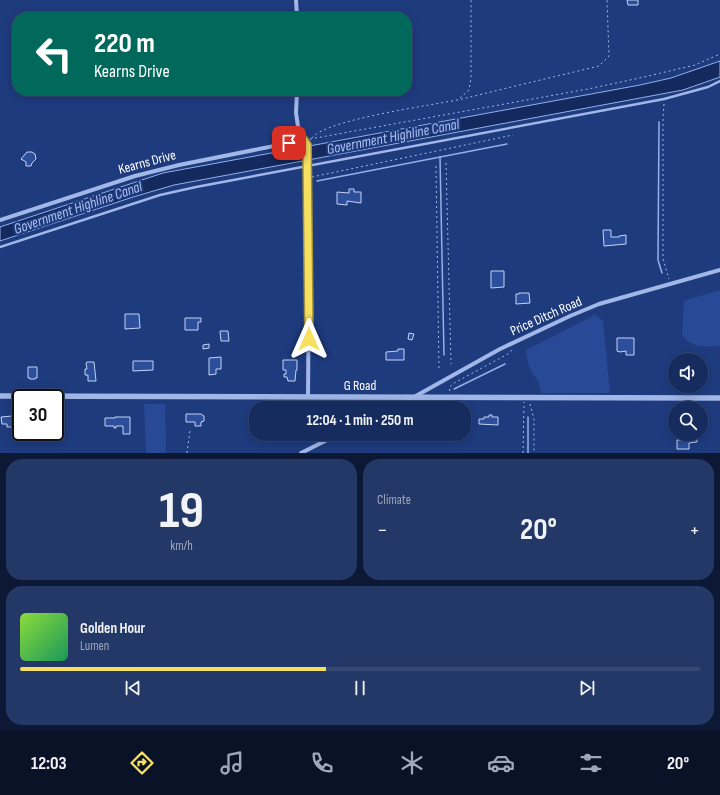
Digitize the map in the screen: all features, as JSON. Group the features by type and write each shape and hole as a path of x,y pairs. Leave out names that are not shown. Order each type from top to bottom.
{"street":[{"path":"296,0 297,12"},
{"path":"297,96 296,114 299,133 307,145 308,160 308,397"},
{"name":"Kearns Drive","path":"0,220 135,176 179,164 304,140"},
{"name":"Price Ditch Road","path":"406,401 500,349 570,316 599,304 720,270"},
{"name":"G Road","path":"0,396 720,398"},
{"path":"301,453 325,441"}],"lane":[{"path":"0,247 160,195 664,99 708,87 720,81"}],"path":[{"path":"460,99 469,90 471,78 471,0"},
{"path":"312,139 315,134 338,124 460,99 599,66 609,56 607,0"},
{"path":"304,140 630,80 695,65 720,54"},
{"path":"664,99 663,259 670,284"},
{"path":"308,178 513,135"},
{"path":"446,163 450,364"},
{"path":"436,166 439,370"},
{"path":"452,398 449,388 454,382 508,354 514,349"},
{"path":"523,453 526,398"},
{"path":"526,398 534,419 534,453"},
{"path":"186,453 190,430"}],"shaded area":[{"path":"720,290 720,346 699,346 690,342 682,335 684,301"},
{"path":"595,315 603,321 610,393 541,393 538,380 533,374 528,363 526,350"},
{"path":"144,404 165,404 166,453 146,453"}],"water":[{"name":"Government Highline Canal","path":"720,61 720,77 683,90 174,185 0,241 0,227 163,173 640,85 671,78"}],"building":[{"path":"627,0 638,0 638,5 628,5"},
{"path":"27,152 32,152 35,154 36,159 31,166 26,166 26,162 21,159"},
{"path":"349,189 354,189 354,192 361,192 361,203 347,201 347,205 337,204 337,192 349,193"},
{"path":"603,230 611,230 611,237 626,235 626,244 604,246"},
{"path":"491,271 504,271 504,287 491,288"},
{"path":"529,293 530,303 516,304 516,294"},
{"path":"125,314 139,314 140,328 125,329"},
{"path":"185,318 201,318 201,322 198,322 198,330 185,330"},
{"path":"220,331 228,331 229,341 221,341"},
{"path":"409,333 414,334 412,340 408,339"},
{"path":"617,338 634,338 634,355 626,355 626,351 617,351"},
{"path":"209,344 209,348 203,349 203,345"},
{"path":"398,349 404,349 404,360 386,360 386,352 398,351"},
{"path":"221,357 221,369 216,369 216,374 209,375 209,358"},
{"path":"283,360 297,360 295,381 288,381 287,377 284,377 286,370 283,370"},
{"path":"133,361 153,361 153,370 133,371"},
{"path":"87,362 94,362 96,381 88,381 88,375 85,375"},
{"path":"28,367 37,367 37,378 28,378"},
{"path":"186,414 201,414 204,416 204,421 201,422 201,426 195,426 195,422 186,422"},
{"path":"489,415 492,415 492,417 498,417 498,425 479,424 479,419 489,417"},
{"path":"12,416 12,427 7,427 7,424 2,424 1,417"},
{"path":"130,417 130,434 123,434 123,426 116,426 116,428 114,428 114,426 105,426 105,418"},
{"path":"677,441 697,441 689,443 689,449 677,449"}],"waterway":[{"path":"659,122 658,260 662,273"},
{"path":"317,181 507,144"},
{"path":"440,157 444,355"},
{"path":"454,389 505,364"},
{"path":"528,417 528,453"}],"route":[{"path":"289,143 304,140 307,145 309,339"}]}
